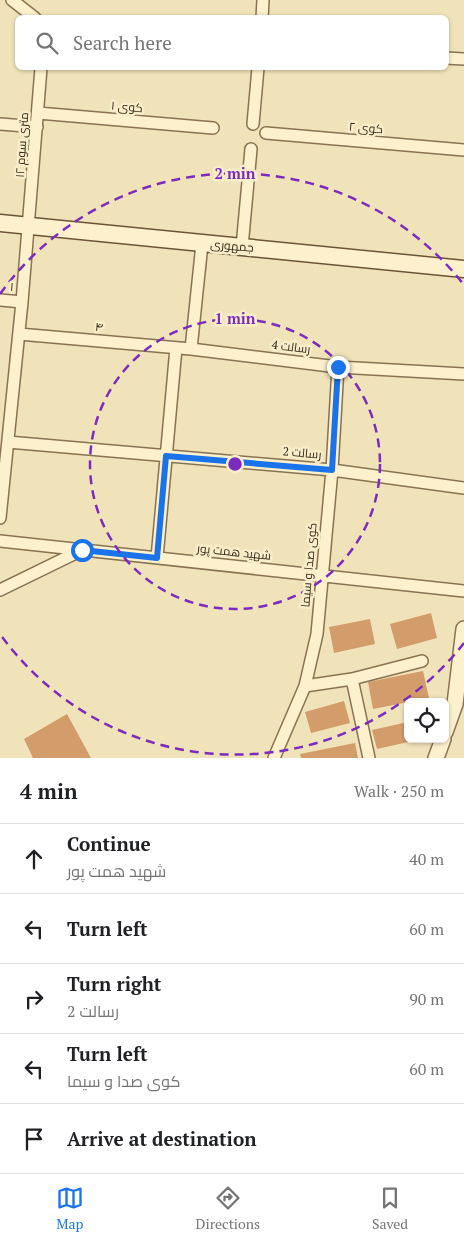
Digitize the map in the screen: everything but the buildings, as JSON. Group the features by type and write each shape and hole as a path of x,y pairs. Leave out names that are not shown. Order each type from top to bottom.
{"main road":[{"name":"جمهوری","path":"0,223 30,224 202,244 464,269"}],"street":[{"path":"12,0 32,15"},
{"path":"262,15 263,0"},
{"path":"449,58 464,59"},
{"name":"۱۲ متری سوم","path":"0,518 8,442 5,418 19,334 30,224 41,70"},
{"path":"253,124 258,70"},
{"name":"کوی ۱","path":"38,113 213,128"},
{"path":"0,124 37,127"},
{"name":"کوی ۲","path":"266,133 464,150"},
{"path":"242,247 251,149"},
{"path":"191,349 202,244"},
{"name":"۱","path":"0,300 22,302"},
{"name":"۴","path":"19,334 176,348"},
{"path":"157,558 176,348"},
{"name":"رسالت 4","path":"176,348 338,367 464,374"},
{"name":"کوی صدا و سیما","path":"274,758 305,686 316,634 332,470 338,367"},
{"name":"رسالت 2","path":"8,442 332,470 464,488"},
{"name":"شهید همت پور","path":"0,541 464,591"},
{"path":"0,590 82,550"},
{"path":"449,724 459,704 464,629"},
{"path":"305,686 352,679 422,661"},
{"path":"352,679 369,758"},
{"path":"436,758 442,743"}],"route":[{"path":"82,550 157,558 166,456 332,470 338,367"}]}
